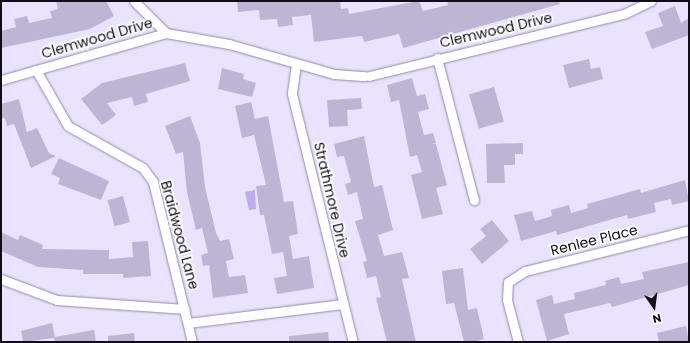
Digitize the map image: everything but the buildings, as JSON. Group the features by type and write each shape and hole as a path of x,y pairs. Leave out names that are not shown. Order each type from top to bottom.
{"street":[{"path":"134,1 166,33"},
{"name":"Clemwood Drive","path":"1,80 166,33 229,44 334,74 367,76 624,14 651,1"},
{"path":"437,58 474,200"},
{"name":"Strathmore Drive","path":"296,64 292,94 342,304 353,342"},
{"name":"Braidwood Lane","path":"36,70 68,126 143,168 153,182 192,342"},
{"name":"Renlee Place","path":"518,342 507,300 508,282 525,271 689,230"},
{"path":"1,279 56,300 184,309"},
{"path":"188,323 342,304"}],"shaded area":[{"path":"255,190 256,209 249,210 245,192"}]}
